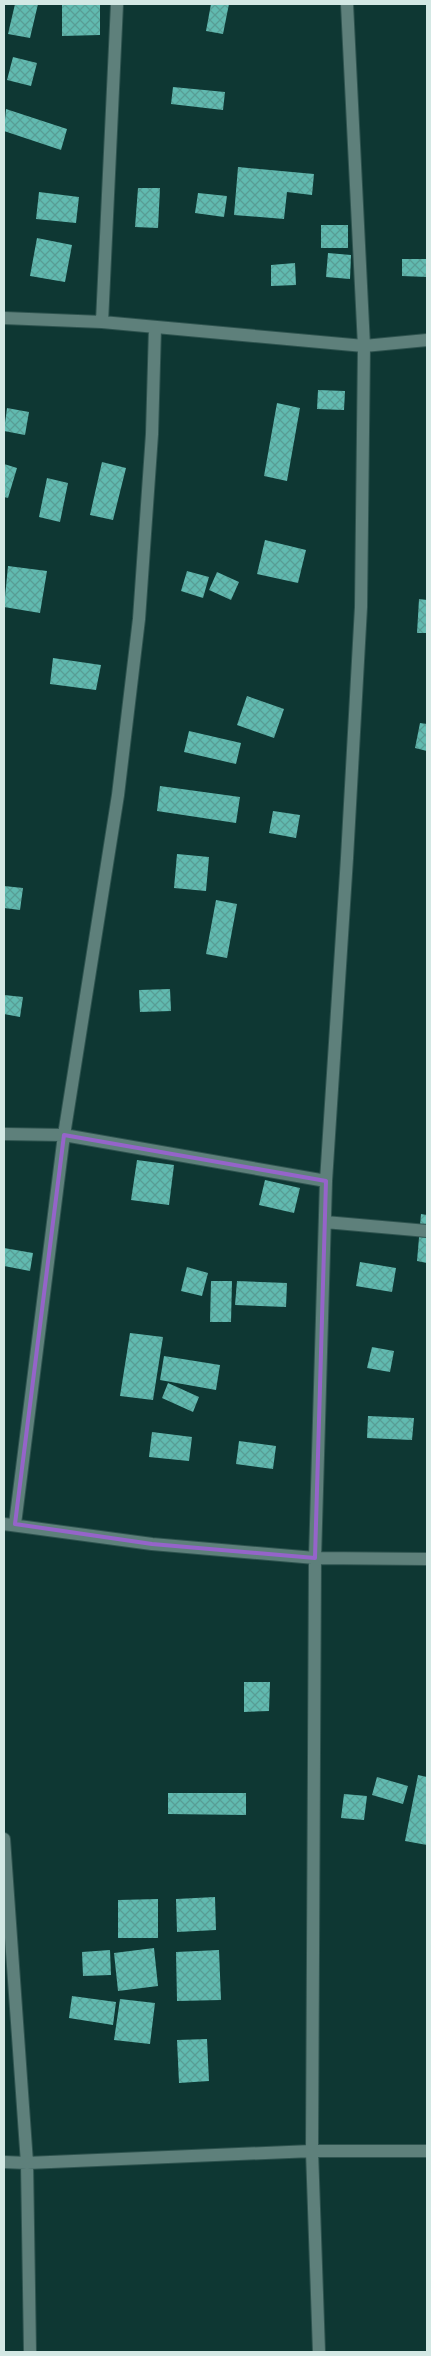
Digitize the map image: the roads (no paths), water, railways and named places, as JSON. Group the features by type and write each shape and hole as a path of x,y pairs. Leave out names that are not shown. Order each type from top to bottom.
{"street":[{"path":"102,322 117,4"},
{"path":"319,2352 312,2151 315,1558 326,1180 348,858 361,607 364,346 347,4"},
{"path":"4,318 102,322 364,346 427,340"},
{"path":"155,328 152,434 139,619 118,795 64,1136 9,1524 152,1544 315,1558 427,1559"},
{"path":"4,1134 64,1136 326,1180"},
{"path":"325,1222 427,1232"},
{"path":"4,1839 27,2163 30,2352"},
{"path":"4,2162 27,2163 312,2151 427,2151"}]}
